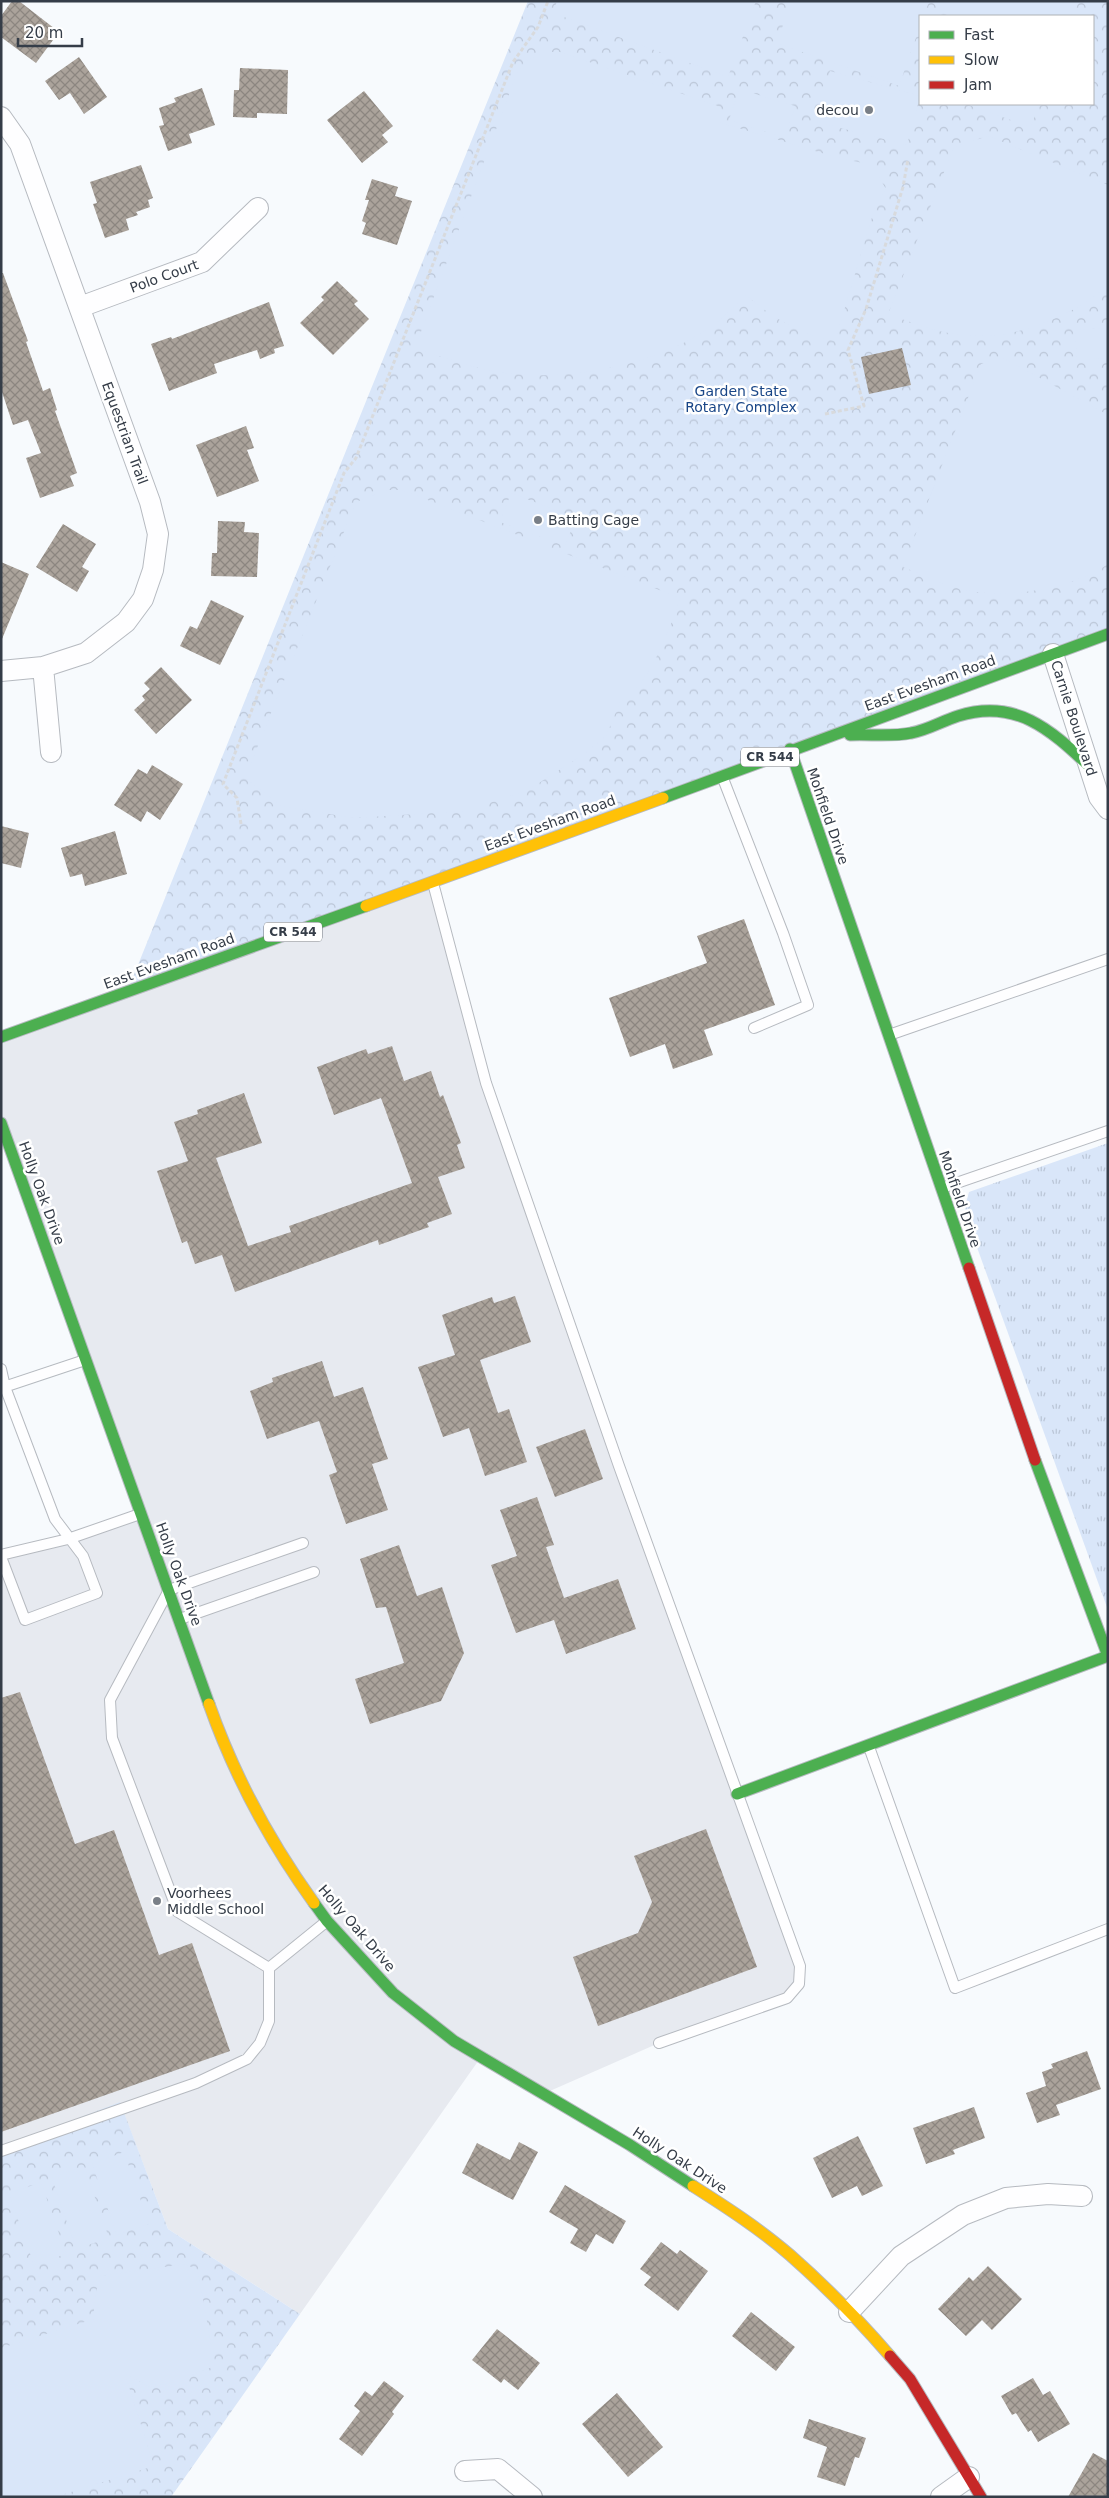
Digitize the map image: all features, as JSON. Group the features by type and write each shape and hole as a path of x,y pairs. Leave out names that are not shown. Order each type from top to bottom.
{"street":[{"name":"Equestrian Trail","path":"1,117 20,144 150,502 158,534 153,570 143,599 126,622 86,653 43,668 1,671"},
{"name":"Polo Court","path":"80,307 202,262 258,208"},
{"name":"East Evesham Road","path":"1,1037 433,882 1108,634"},
{"name":"Carnie Boulevard","path":"1053,654 1099,797 1108,810"},
{"path":"43,668 51,752"},
{"path":"831,735 905,734 960,715 985,710 1009,711 1027,717 1055,734 1089,766"},
{"name":"Mohfield Drive","path":"790,750 1019,1415 1108,1656"},
{"name":"Holly Oak Drive","path":"1,1123 222,1738 239,1778 276,1846 327,1921 393,1993 454,2041 630,2145 739,2216 790,2255 874,2336 910,2380 981,2497"},
{"path":"737,1794 1108,1656"},
{"path":"849,2312 901,2256 962,2215 1006,2198 1048,2194 1082,2196"},
{"path":"465,2471 498,2468 532,2497"},
{"path":"941,2497 969,2477"}],"lane":[{"path":"722,775 808,1005 754,1028"},
{"path":"433,882 486,1083 619,1466 800,1966 800,1982 794,1992 784,1999 659,2043"},
{"path":"888,1035 1108,959"},
{"path":"941,1188 1108,1131"},
{"path":"3,1388 86,1360"},
{"path":"1,1369 3,1388 54,1519 68,1539 83,1556 97,1594 25,1620 1,1556 68,1539 141,1514"},
{"path":"269,1968 178,1912 112,1738 110,1700 169,1590 303,1543"},
{"path":"179,1619 314,1572"},
{"path":"869,1745 955,1988 1108,1929"},
{"path":"269,1968 327,1921"},
{"path":"1,2151 196,2083 247,2059 260,2043 269,2021 269,1968"}],"path":[{"path":"240,824 237,798 223,784 344,473 356,458 513,62 538,27 548,1"},
{"path":"825,414 864,406 848,350 866,310 903,187 908,159"}],"shaded area":[{"path":"433,882 486,1083 800,1966 794,1992 659,2043 543,2094 481,2057 300,2314 168,2229 120,2103 1,2148 1,1555 141,1514 1,1123 1,1037"}],"green space":[{"name":"Garden State Rotary Complex","path":"528,1 1108,1 1108,634 127,992"},
{"path":"557,1 756,1 728,77 553,13"},
{"path":"791,1 929,1 924,15 919,15 919,29 899,86 777,43"},
{"path":"952,1 1076,1 1071,15 947,15"},
{"path":"545,52 560,52 718,106 715,121 835,157 872,165 886,189 876,204 835,341 798,330 777,318 746,295 721,319 699,335 674,348 647,358 588,372 559,375 504,373 470,366 415,348 517,73 528,60"},
{"name":"decou","path":"830,71 919,96 907,145 817,122"},
{"path":"739,89 795,106 785,138 729,120"},
{"path":"969,105 1039,105 1031,127"},
{"path":"988,136 1108,185 1108,283 1098,293 1069,312 1033,327 999,335 977,336 946,333 888,314 954,147"},
{"path":"1108,328 1108,358 1077,360 1075,330"},
{"path":"1003,358 1108,415 1108,564 1074,581 1035,591 1014,593 975,592 936,581 903,567 981,364"},
{"path":"387,490 402,490 680,598 665,640 649,671 630,695 620,702 606,736 584,754 528,790 465,811 353,818 282,806 245,778 356,502"},
{"name":"Batting Cage","path":"511,493 576,518 565,546 500,522"},
{"path":"1108,1143 1108,1610 970,1228 965,1207 969,1192"},
{"path":"120,2102 168,2229 300,2314 171,2497 1,2497 1,2148"},
{"path":"124,2152 149,2224 117,2235 92,2164"},
{"path":"84,2166 109,2238 76,2249 52,2178"},
{"path":"41,2182 66,2254 34,2265 9,2194"},
{"path":"186,2264 198,2271 215,2366 171,2383 150,2387 125,2374 154,2466 55,2497 1,2497 1,2348 94,2319 94,2306 99,2276"}],"building":[{"path":"12,1 19,1 59,32 36,63 1,37 1,16"},
{"path":"79,57 107,97 84,114 70,93 59,100 45,81"},
{"path":"240,68 288,70 287,114 257,113 257,118 233,117 234,90 239,90"},
{"path":"202,88 215,125 189,134 192,143 168,151 159,126 164,125 159,108 176,102 174,98"},
{"path":"364,91 393,126 382,135 388,142 362,163 327,120"},
{"path":"141,165 153,198 148,200 150,207 136,212 138,215 126,219 129,230 105,238 93,204 97,203 90,182"},
{"path":"372,179 398,187 395,196 412,201 397,245 362,234 366,223 362,221 369,200 365,200"},
{"path":"1,273 3,273 28,341 26,342 43,391 50,388 57,410 55,411 77,473 70,476 74,486 40,498 26,458 41,453 28,420 13,425 1,389"},
{"path":"337,281 358,301 354,304 369,319 333,355 300,323 324,300 321,297"},
{"path":"269,302 284,346 274,349 275,353 260,359 257,350 214,364 217,373 169,391 151,344 171,337 172,339"},
{"path":"902,348 911,385 869,394 861,357"},
{"path":"246,426 254,448 247,450 259,481 217,497 196,445"},
{"path":"218,521 245,522 244,532 259,533 257,577 211,576 212,553 217,553"},
{"path":"63,524 96,544 82,567 89,571 77,592 36,567"},
{"path":"1,562 29,574 2,639 1,639"},
{"path":"211,600 244,616 220,665 180,646 190,626 197,629"},
{"path":"161,667 192,700 156,734 134,710 145,700 142,696 150,689 144,683"},
{"path":"152,765 183,784 160,820 147,811 141,822 114,805 138,769 147,774"},
{"path":"1,826 29,833 21,868 1,863"},
{"path":"115,831 127,874 85,886 82,874 70,877 61,848"},
{"path":"744,919 775,1005 704,1030 713,1055 673,1069 665,1044 630,1057 609,998 707,963 697,936"},
{"path":"392,1046 404,1081 431,1071 440,1097 443,1095 461,1143 457,1145 465,1168 438,1177 452,1214 427,1223 429,1227 379,1245 378,1240 235,1292 222,1255 195,1264 187,1241 182,1243 157,1171 188,1161 174,1122 198,1114 197,1110 244,1093 262,1143 216,1158 248,1246 291,1232 289,1226 412,1183 381,1098 334,1115 317,1067 366,1049 368,1054"},
{"path":"515,1296 531,1342 480,1360 498,1413 509,1409 527,1462 485,1476 469,1428 443,1437 418,1367 455,1355 442,1315 492,1297 494,1303"},
{"path":"322,1361 334,1397 363,1387 388,1459 372,1464 388,1510 346,1524 329,1475 337,1472 319,1421 267,1439 250,1391 273,1382 272,1378"},
{"path":"585,1429 603,1479 555,1497 536,1447"},
{"path":"537,1497 554,1545 546,1547 564,1598 618,1579 636,1629 566,1654 554,1620 516,1633 491,1565 517,1556 500,1510"},
{"path":"399,1545 417,1596 442,1587 464,1653 441,1701 370,1724 355,1679 404,1663 386,1607 376,1608 360,1559"},
{"path":"20,1692 75,1844 114,1830 159,1955 192,1943 230,2051 1,2132 1,1698"},
{"path":"706,1829 757,1967 598,2026 573,1957 638,1933 652,1902 634,1856"},
{"path":"1087,2051 1101,2089 1056,2105 1060,2115 1037,2123 1026,2093 1046,2086 1042,2072 1053,2068 1051,2064"},
{"path":"974,2107 985,2138 953,2150 955,2154 926,2164 913,2128"},
{"path":"858,2136 883,2186 862,2196 857,2186 832,2198 813,2158"},
{"path":"519,2142 538,2152 513,2200 462,2173 477,2143 510,2160"},
{"path":"565,2185 626,2221 613,2244 596,2234 586,2252 570,2243 578,2229 549,2212"},
{"path":"661,2242 677,2254 680,2250 708,2271 678,2311 644,2285 651,2277 640,2269"},
{"path":"988,2266 1022,2299 992,2330 982,2320 966,2336 938,2309 969,2277 973,2281"},
{"path":"751,2312 795,2347 776,2371 732,2336"},
{"path":"497,2329 540,2363 518,2390 504,2379 501,2383 472,2360"},
{"path":"1033,2378 1043,2395 1050,2391 1070,2424 1038,2442 1031,2430 1028,2432 1016,2413 1012,2415 1001,2396"},
{"path":"384,2381 404,2396 392,2412 394,2414 362,2456 339,2439 360,2411 354,2406 365,2391 372,2396"},
{"path":"617,2393 663,2447 628,2477 582,2424"},
{"path":"809,2419 866,2438 859,2458 855,2457 845,2486 817,2477 827,2447 803,2438"},
{"path":"1093,2453 1108,2461 1108,2497 1068,2497"}],"traffic: fast":[{"path":"663,798 1108,634"},
{"path":"850,735 911,733 958,716 978,711 997,711 1014,714 1030,720 1060,740 1089,766"},
{"path":"790,749 969,1268"},
{"path":"1,1037 366,906"},
{"path":"1,1123 209,1704"},
{"path":"737,1794 1108,1656 1035,1460"},
{"path":"314,1903 327,1921 393,1993 454,2041 630,2145 693,2186"}],"traffic: slow":[{"path":"366,906 663,798"},
{"path":"209,1704 230,1756 254,1807 314,1903"},
{"path":"693,2186 779,2245 842,2304 890,2356"}],"traffic: jam":[{"path":"969,1268 1035,1460"},
{"path":"890,2356 910,2379 981,2497"}],"place":[{"name":"decou","path":"869,110"},
{"name":"Batting Cage","path":"538,520"},
{"name":"Voorhees Middle School","path":"157,1901"}]}
